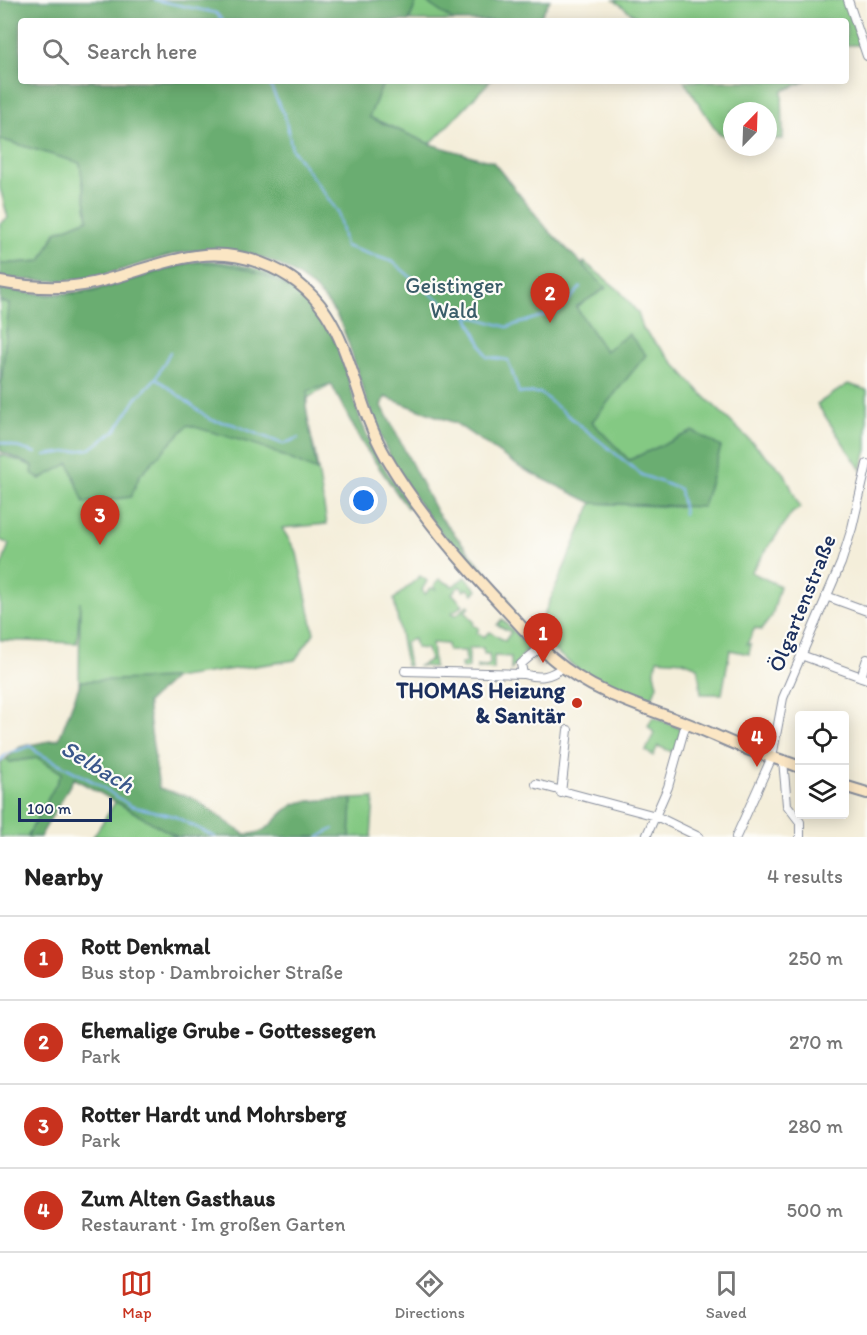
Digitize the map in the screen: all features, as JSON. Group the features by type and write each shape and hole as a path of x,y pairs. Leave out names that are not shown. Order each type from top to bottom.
{"street":[{"path":"848,0 867,56"},
{"path":"0,282 52,288 71,287 114,278 186,255 212,254 250,259 286,275 317,301 335,324 367,416 386,457 451,549 541,647 563,667 593,688 795,765"},
{"name":"Ölgartenstraße","path":"777,759 783,698 852,528 867,464"},
{"path":"826,596 867,610"},
{"path":"523,674 521,664 541,647"},
{"path":"801,655 864,678 867,659"},
{"path":"405,670 523,674 541,677 552,676 563,667"},
{"path":"646,837 668,788 686,723"},
{"path":"561,793 568,730"},
{"path":"736,837 777,759"},
{"path":"777,759 787,805 800,822 800,837"},
{"path":"536,784 561,793 656,816 699,837"},
{"path":"849,788 867,793"}],"green space":[{"name":"Geistinger Wald","path":"0,0 417,0 410,18 18,18 18,84 383,84 369,117 430,144 493,162 548,230 606,288 576,307 605,351 629,334 646,355 592,422 629,460 693,431 721,447 703,507 592,503 521,468 455,423 385,397 382,406 437,513 509,600 504,604 456,551 426,513 399,473 379,432 339,320 330,306 305,281 274,263 240,252 223,250 176,254 115,272 74,280 25,280 0,277 0,264 41,261 56,232 88,219 80,163 0,139"},
{"path":"417,0 423,0 450,18 410,18"},
{"path":"423,0 550,0 540,18 450,18"},
{"path":"614,0 845,0 861,45 849,45 849,18 638,18"},
{"path":"284,84 581,269 584,262 619,290 638,313 643,329 700,392 785,474 800,508 792,513 751,572 780,586 772,616 761,630 755,628 747,644 751,644 749,654 730,650 722,694 701,694 698,667 683,661 657,659 654,673 657,685 649,706 590,679 535,635 592,503 681,507 649,488"},
{"path":"383,84 487,84 430,144 369,117"},
{"path":"686,84 799,84 782,91 783,139 777,139 777,102 723,102 723,135 718,133"},
{"path":"0,139 80,163 88,219 56,232 41,261 0,264 0,223 8,218 0,188"},
{"path":"208,260 260,270 299,292 328,326 340,348 351,374 309,397 304,410 315,452 327,524 282,528 297,553 314,633 295,660 174,678 147,679 150,788 145,796 195,809 227,827 238,837 93,837 116,801 63,773 27,837 0,837 0,764 7,758 10,762 35,758 22,748 49,744 50,740 68,739 79,693 80,601 77,643 0,640 0,571 9,544 0,540 0,454 33,466 33,469 35,464 0,447 0,392 9,384 23,337 44,345 43,312 29,303 0,294 0,288 38,293 76,292 101,287 167,267"},
{"path":"192,262 234,266 254,271 273,279 307,302 333,337 342,358 358,412 372,445 410,506 407,508 362,443 331,384 308,391 306,407 317,471 260,446 188,425 140,475 131,497 84,503 69,463 40,479 32,473 33,466 0,451 0,395 9,304 0,301 0,289 45,295 92,292"},
{"path":"0,301 9,304 0,392"},
{"path":"848,384 867,390 867,450 861,470 817,404"},
{"path":"420,576 427,581 422,590 425,594 431,588 436,589 434,586 439,579 453,586 465,577 477,590 473,594 467,588 464,591 460,586 452,593 463,605 452,613 456,615 468,605 470,607 465,611 474,622 473,625 479,628 477,633 483,637 490,632 505,641 511,632 497,625 502,619 529,647 511,670 511,657 494,656 494,670 477,668 477,666 486,667 490,664 489,654 484,654 483,648 469,648 469,668 462,669 461,664 466,663 465,651 448,651 447,644 432,643 434,667 419,666 430,660 427,649 416,648 414,639 405,642 409,666 406,666 394,599"},
{"path":"174,678 147,703 159,788 193,798 244,834 253,834 267,828 289,808 300,802 352,799 350,837 177,837 74,778 40,837 27,837 62,773 38,758 9,762 7,758 20,747 59,739 81,681"},
{"path":"653,717 682,729 674,753 658,746 653,756 646,751 654,733 648,726"},
{"path":"374,798 371,837 350,837 352,799"}],"waterway":[{"path":"155,0 216,13 220,18"},
{"path":"269,84 285,117 292,149 338,212 345,246 393,262 433,296 467,315 507,327 559,311 581,287"},
{"path":"467,315 487,357 508,360 519,393 540,393 642,475 680,489 684,514"},
{"path":"45,455 90,449 116,430 136,399 156,378 170,352"},
{"path":"156,378 211,420 232,424 283,444 298,438"},
{"path":"0,442 36,453"},
{"name":"Selbach","path":"0,761 6,754 31,746 38,753 94,782 131,806 174,816 215,837"},
{"path":"319,837 333,829"}],"place":[{"name":"Ehemalige Grube - Gottessegen","path":"550,323"},
{"name":"Rotter Hardt und Mohrsberg","path":"100,545"},
{"name":"Rott Denkmal","path":"543,663"},
{"name":"THOMAS Heizung & Sanitär","path":"577,703"},
{"name":"Zum Alten Gasthaus","path":"757,767"}]}
